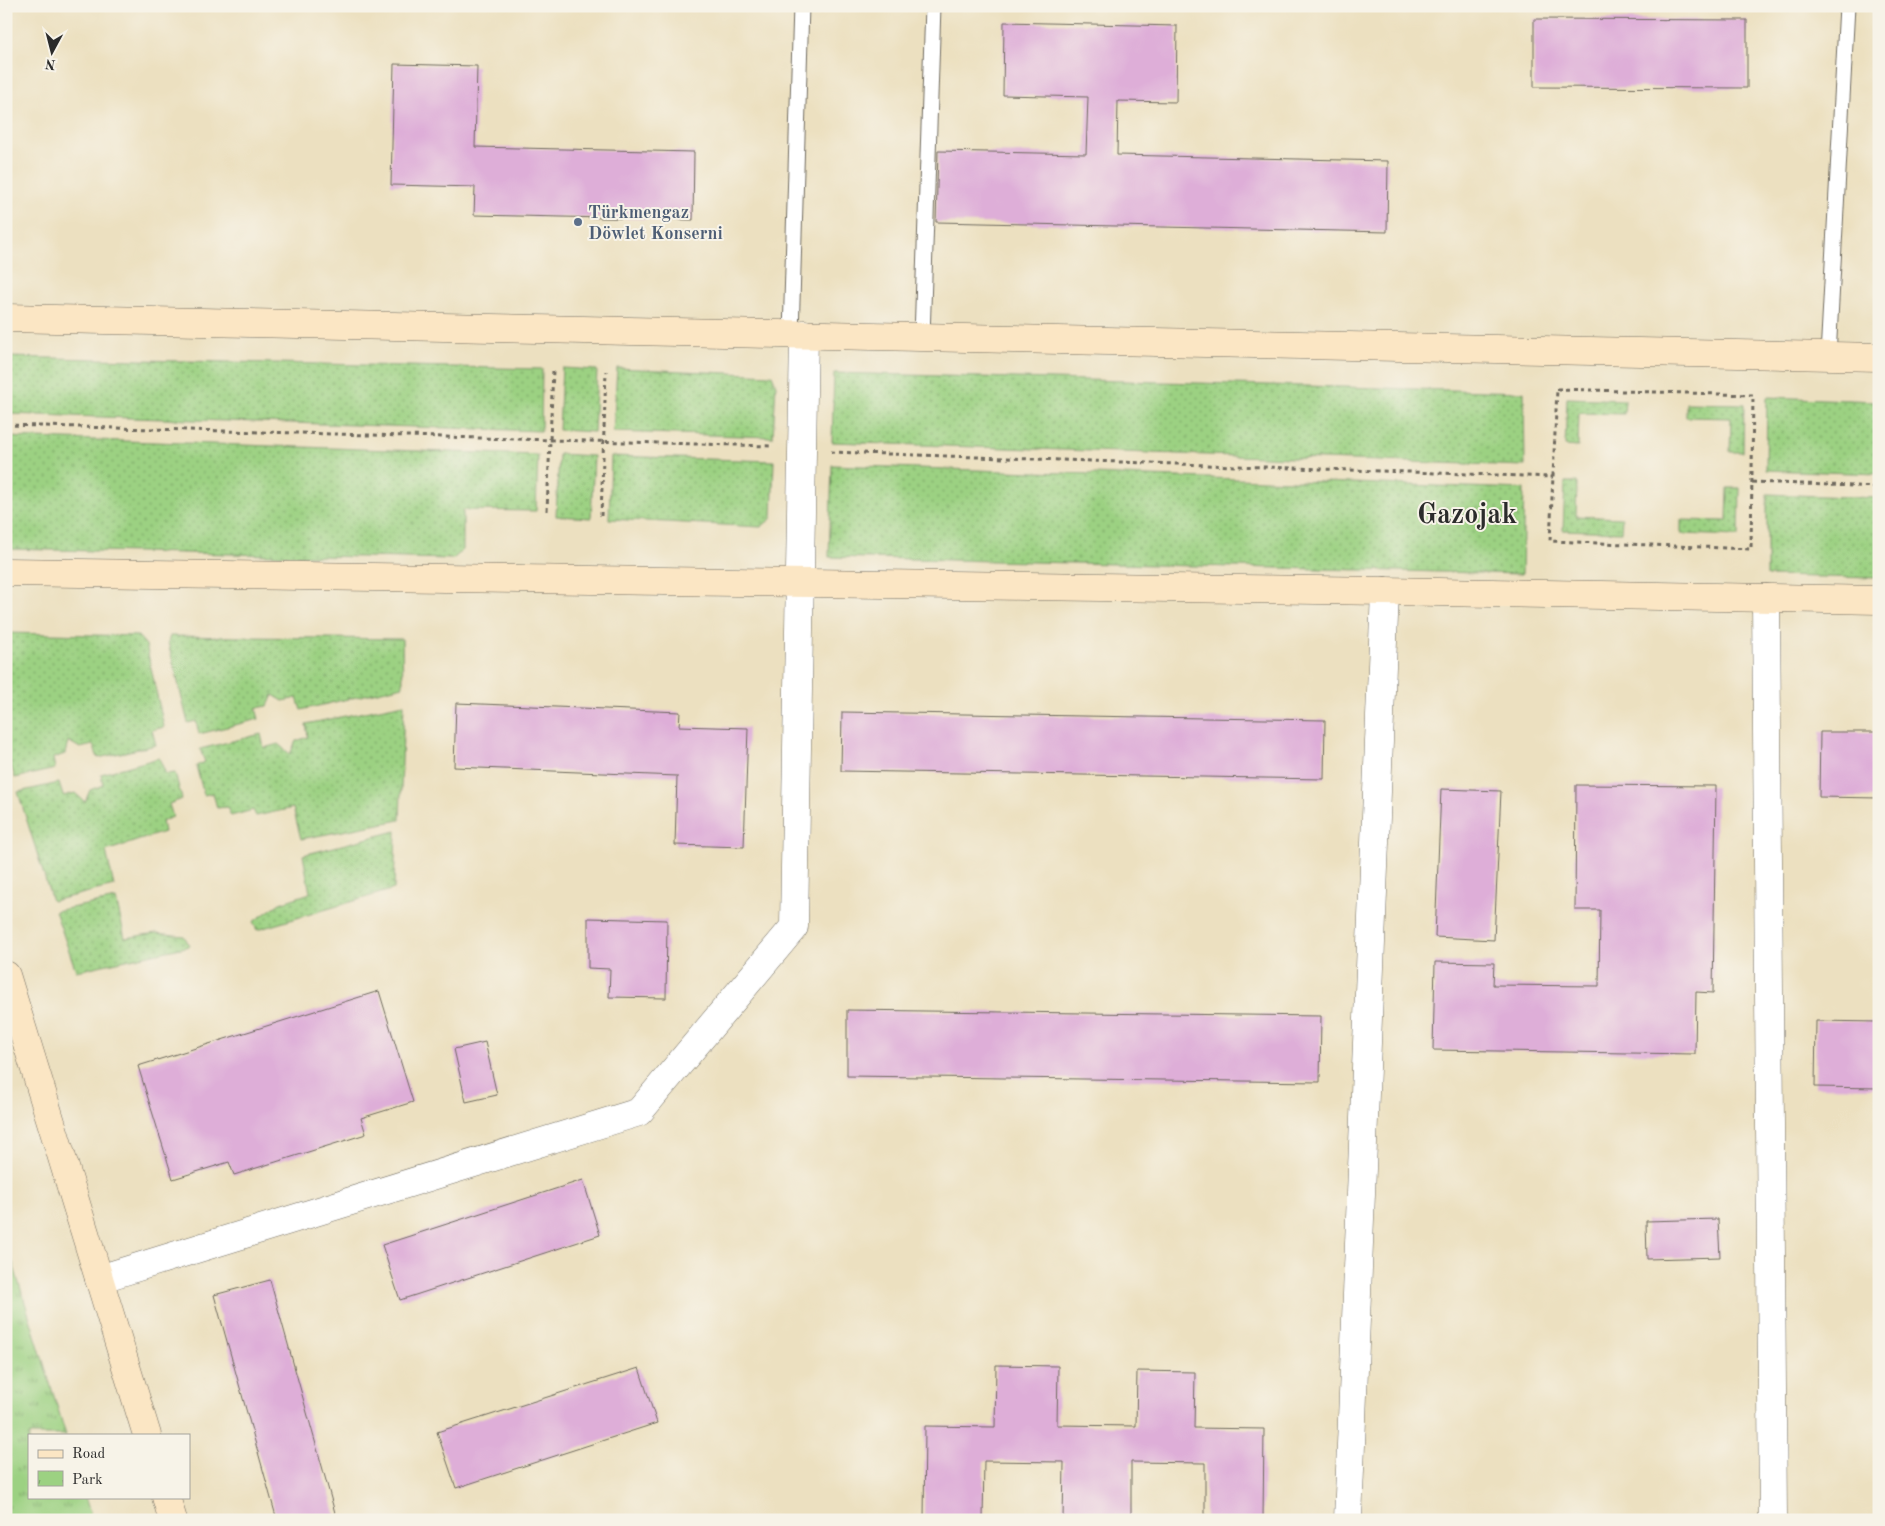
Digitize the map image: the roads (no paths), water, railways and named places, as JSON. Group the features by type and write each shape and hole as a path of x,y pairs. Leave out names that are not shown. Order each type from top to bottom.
{"street":[{"path":"6,318 1879,357"},
{"path":"99,1278 639,1112 794,927 799,583 798,334"},
{"path":"6,572 1385,591 1879,600"},
{"path":"1348,1520 1385,591"},
{"path":"1766,598 1773,1520"},
{"path":"6,975 147,1434"},
{"path":"166,1498 173,1520"}],"lane":[{"path":"798,334 801,6"},
{"path":"922,337 932,6"},
{"path":"1828,356 1847,6"}],"place":[{"name":"Türkmengaz Döwlet Konserni","path":"578,222"}],"district":[{"name":"Gazojak","path":"1467,513"}]}
